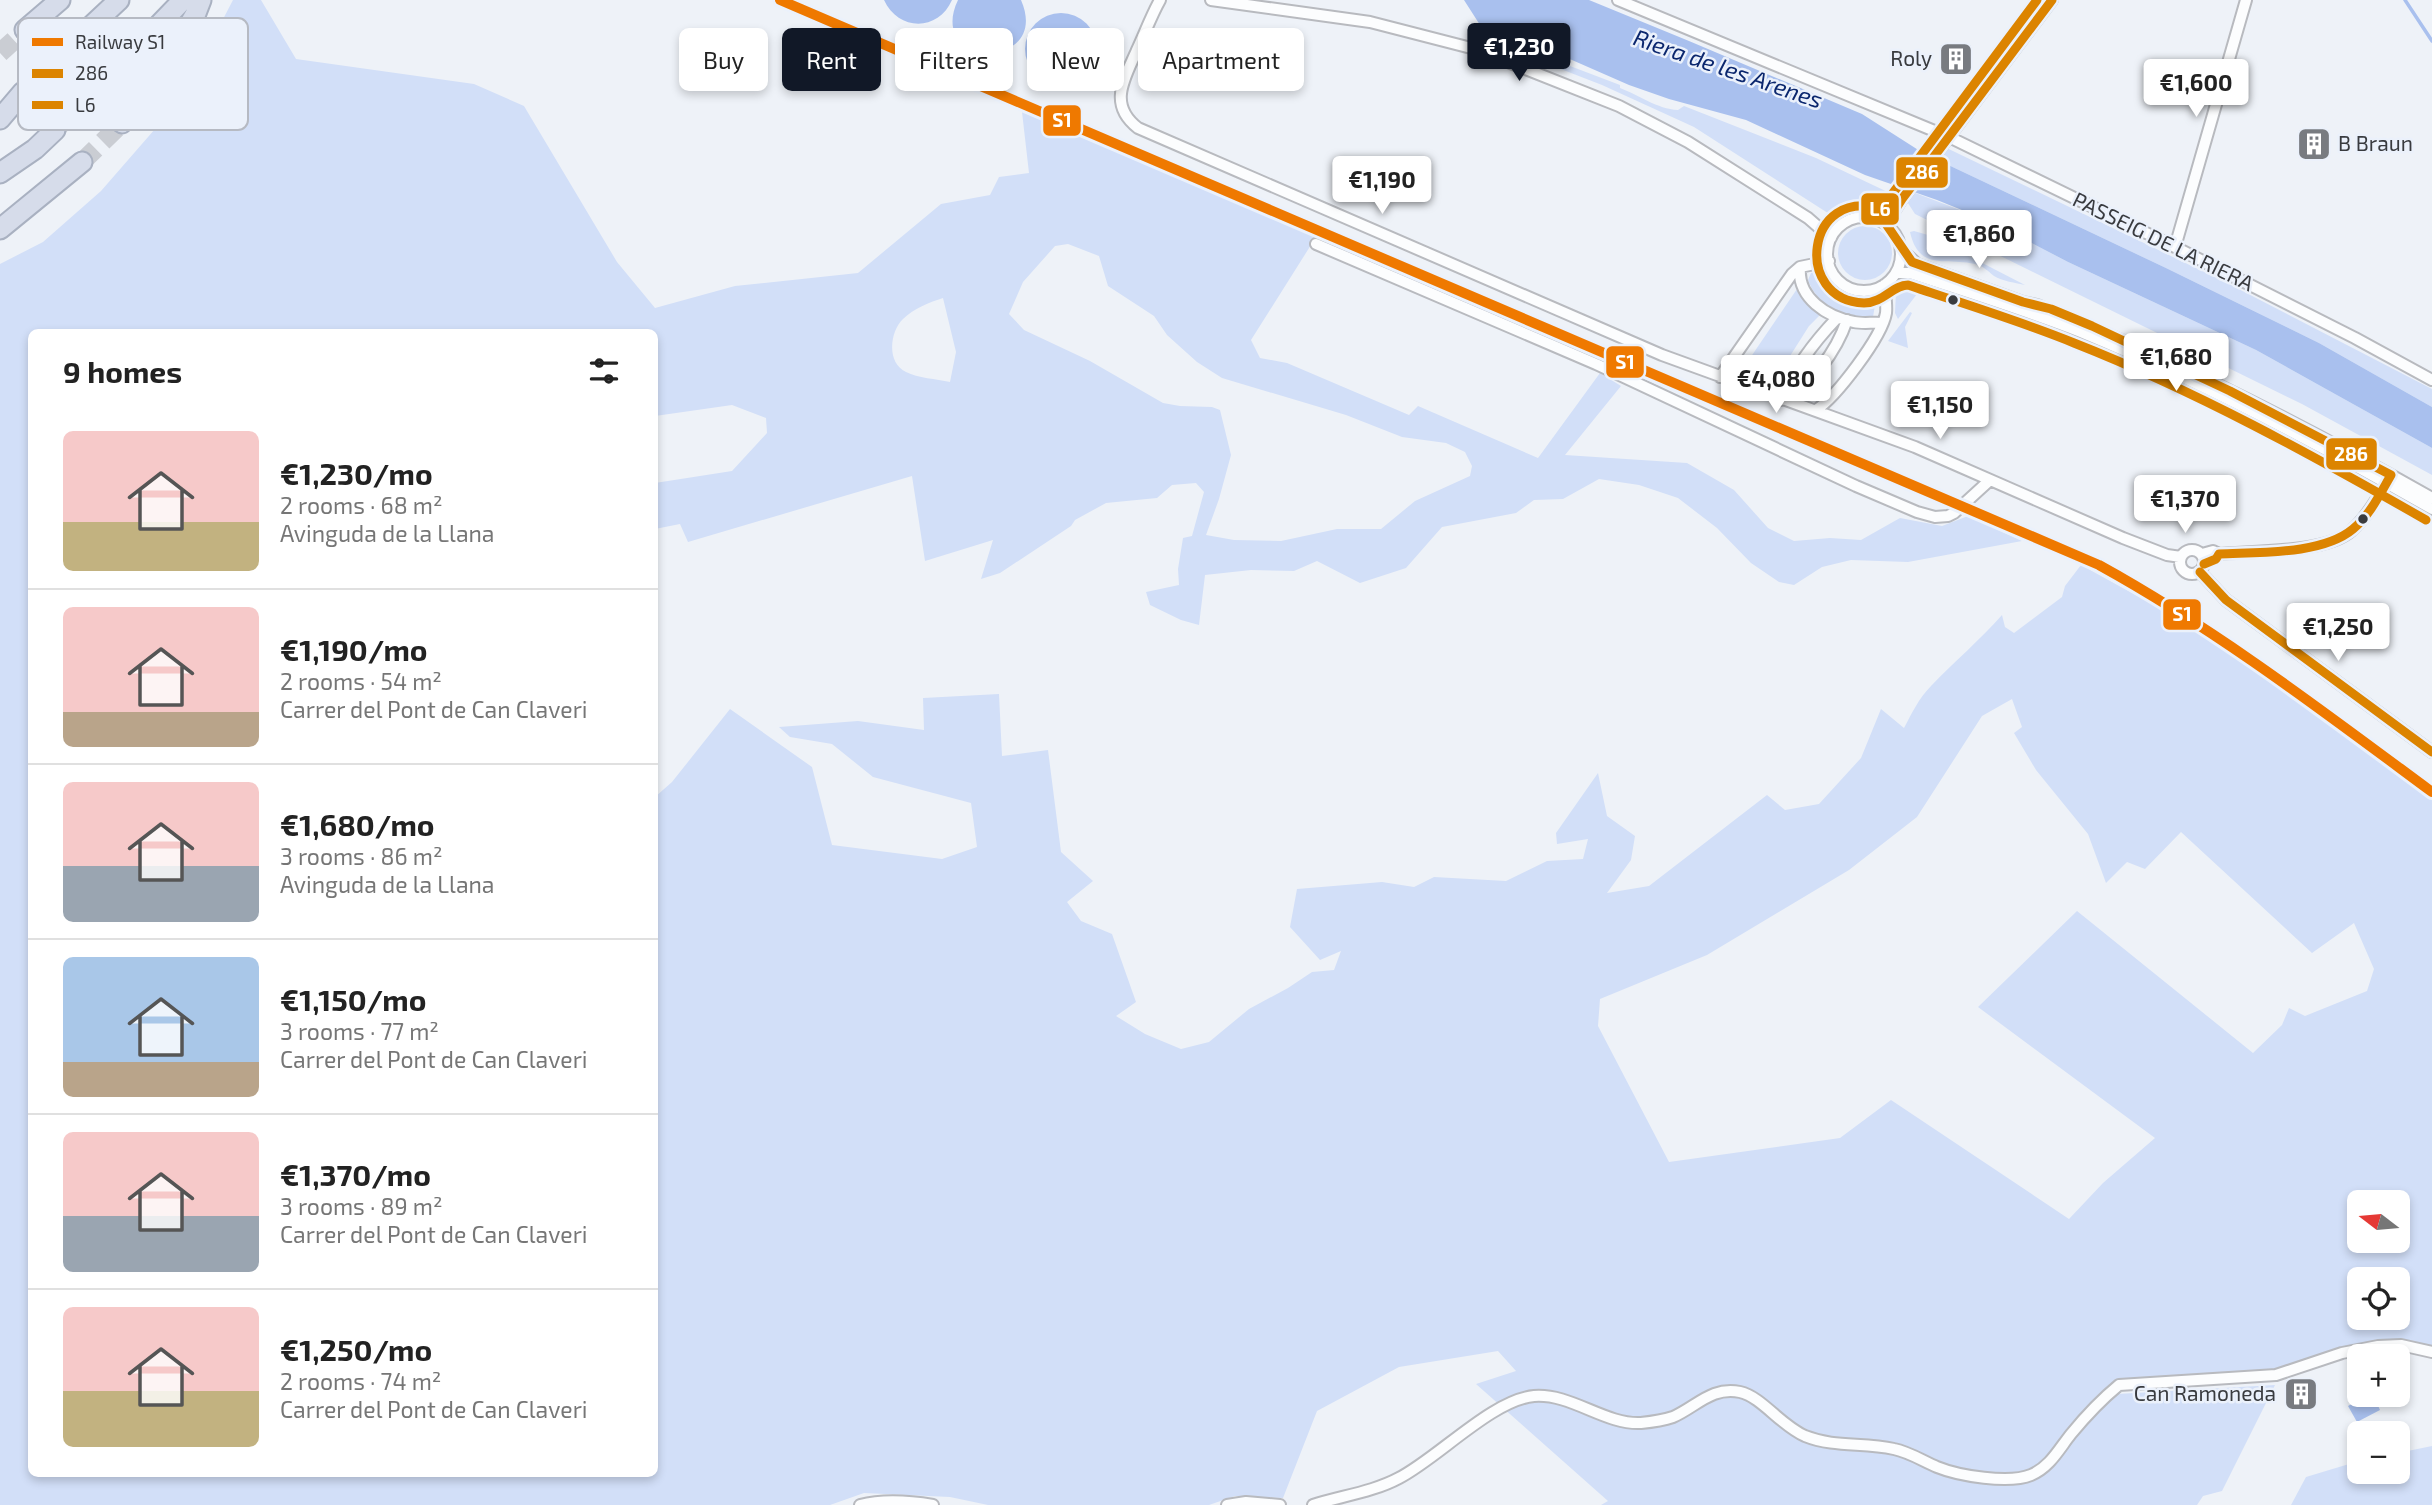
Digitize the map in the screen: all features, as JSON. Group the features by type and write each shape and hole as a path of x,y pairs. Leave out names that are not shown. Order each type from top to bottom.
{"highway":[{"path":"39,18 60,0"},
{"path":"99,18 119,0"},
{"path":"166,18 183,0"},
{"path":"193,18 201,0"},
{"path":"0,118 18,98"},
{"path":"0,173 35,149 55,130"},
{"path":"0,229 82,162"}],"street":[{"path":"1211,0 1370,22 1475,49 1619,106 1688,142 1808,218 1831,238"},
{"name":"PASSEIG DE LA RIERA","path":"1618,0 1949,137 2346,333 2432,380"},
{"path":"1886,224 2052,0"},
{"path":"2175,247 2246,0"},
{"path":"1156,2 1122,81 1121,97 1125,114 1138,128 1662,355 1915,447 2123,538 2167,555 2181,557"},
{"path":"1808,218 1838,228"},
{"path":"1874,218 1886,224 1898,237 1901,249 1901,260 1896,272 1884,285 1867,291 1846,286 1832,271 1828,253 1831,238 1838,228 1849,220 1874,218"},
{"path":"1316,244 1596,363 1856,486 1926,515 1948,516 1954,513 1990,480"},
{"path":"1901,249 1917,264 2037,305 2161,357 2314,433 2432,509"},
{"path":"1720,377 1792,274 1800,267 1829,261"},
{"path":"1800,267 1799,278 1818,307 1842,319 1858,323 1883,323"},
{"path":"1896,272 1910,273 2081,332 2432,498"},
{"path":"1816,410 1849,375 1879,332 1886,312 1884,285"},
{"path":"1781,400 1805,388 1842,334 1842,319"},
{"path":"1781,400 1787,384 1842,319"},
{"path":"2389,479 2350,532 2334,540 2301,548 2219,554 2216,559 2202,563 2195,575 2185,573 2180,564 2181,557 2189,550 2196,550 2202,563 2226,600 2432,752"},
{"path":"1313,1505 1396,1480 1497,1411 1533,1396 1556,1399 1639,1423 1671,1418 1710,1394 1734,1391 1758,1399 1789,1428 1816,1439 1842,1446 1896,1449 1948,1471 2012,1478 2029,1476 2043,1468 2073,1432 2119,1385 2276,1375 2342,1353 2378,1346 2401,1345 2432,1352"},
{"path":"860,1505 875,1501 911,1501 933,1505"},
{"path":"1227,1505 1246,1502 1280,1505"}],"shaded area":[{"path":"233,0 261,0 296,59 474,84 524,106 617,262 655,308 735,286 858,273 941,204 990,195 999,177 1029,173 1022,112 1316,237 1251,340 1260,358 1287,363 1409,415 1418,406 1538,458 1600,373 1621,386 1565,455 1687,463 1734,490 1768,528 1794,541 1830,538 1861,540 1900,518 1942,526 1968,516 2022,541 1908,562 1851,560 1822,567 1794,585 1779,582 1751,563 1717,528 1678,498 1639,485 1599,479 1563,499 1534,500 1516,513 1442,527 1406,568 1360,583 1317,561 1294,571 1251,570 1205,575 1199,625 1181,620 1150,605 1146,592 1179,585 1178,569 1183,538 1192,536 1204,492 1196,483 1172,485 1157,498 1106,503 1075,520 1071,526 1000,573 981,579 993,540 925,561 912,476 688,542 680,524 658,528 658,483 732,471 767,433 766,418 732,405 658,416 658,329 28,329 28,1477 658,1477 658,794 672,782 730,709 812,767 832,845 942,859 977,847 971,803 873,777 832,744 790,737 779,727 858,721 924,730 923,698 999,694 1002,756 1048,750 1061,852 1093,881 1067,902 1081,921 1112,934 1136,1002 1116,1016 1145,1034 1181,1049 1209,1042 1249,1009 1312,972 1334,970 1341,951 1320,960 1290,927 1297,889 1382,882 1414,887 1434,877 1506,881 1547,861 1583,859 1588,839 1557,844 1556,833 1598,773 1607,816 1635,836 1631,860 1607,893 1649,886 1767,795 1785,810 1819,804 1861,758 1881,709 1904,728 1927,691 2002,615 2005,627 2014,633 2062,597 2065,586 2081,565 2229,651 2432,800 2432,1349 2404,1342 2347,1344 2347,1351 2313,1356 2278,1370 2109,1384 2117,1394 2275,1385 2222,1491 2203,1496 2197,1505 1601,1505 1608,1501 1476,1384 1516,1371 1498,1351 1399,1367 1317,1411 1283,1498 1235,1496 1209,1505 988,1505 950,1497 864,1493 830,1505 0,1505 0,264 43,242 101,191 154,130 248,130 248,18 224,18","holes":["1068,244 1099,256 1108,286 1154,316 1167,335 1197,362 1222,378 1346,415 1402,437 1446,443 1465,452 1472,466 1470,476 1415,501 1381,529 1337,529 1281,541 1234,540 1206,535 1231,455 1220,410 1163,403 1090,361 1024,330 1009,314 1023,282 1055,246","943,298 956,352 950,382 906,372 895,362 892,347 895,331 912,312","2012,699 2022,727 2014,733 2036,770 2088,834 2106,883 2127,862 2145,869 2181,832 2312,953 2354,923 2374,969 2367,991 2305,1016 2289,1008 2282,1025 2253,1053 2077,911 1978,1007 2155,1138 2103,1183 2069,1219 1891,1100 1840,1138 1669,1162 1598,1026 1600,999 1707,955 1849,870 1917,817 1982,716"]},
{"path":"1486,34 1620,85 1620,88 1655,104 1678,110 1684,106 1816,158 1894,195 1886,207 1852,210 1834,217 1694,127 1602,85 1481,38"},
{"path":"1930,140 2227,283 2432,389 2432,407 2319,343 1923,153"},
{"path":"1897,186 1989,221 2068,262 2256,350 2432,448 2432,475 2302,404 1915,214"},
{"path":"1865,226 1884,234 1892,253 1884,272 1865,280 1846,272 1838,253 1846,234"},
{"path":"1910,232 1928,235 2025,285 1997,278 1975,264 1927,258 1914,245"},
{"path":"1819,271 1841,290 1875,305 1873,317 1853,319 1825,304 1808,280 1811,273"},
{"path":"1901,286 1912,286 1920,290 1898,319 1895,313 1896,292"},
{"path":"1797,289 1818,311 1819,316 1809,326 1773,383 1752,381 1743,376 1744,367"},
{"path":"1910,312 1912,313 1905,327 1908,348 1888,341"},
{"path":"2432,1446 2432,1505 2291,1505 2306,1477 2347,1465 2347,1484 2410,1484 2410,1451"}],"water":[{"path":"884,0 952,0 937,18 918,24 899,18"},
{"path":"958,0 1021,0 1026,23 1020,40 1013,44 1013,28 955,28 953,23"},
{"name":"Riera de les Arenes","path":"1464,0 1589,0 1862,114 1923,153 2319,343 2432,407 2432,448 2256,350 2068,262 1989,221 1865,175 1746,120 1629,85 1480,25"},
{"path":"1054,13 1068,13 1087,23 1090,28 1032,28 1035,23"},
{"path":"1027,37 1027,61 1025,56"},
{"path":"2349,1407 2379,1407 2380,1410 2356,1421"}],"waterway":[{"path":"2405,0 2432,41"}],"tunnel":[{"path":"0,53 18,36"},
{"path":"82,162 115,130"}],"rail line":[{"name":"S1","path":"780,0 2099,565 2228,644 2432,792"}],"transit line":[{"name":"L6","path":"2037,0 1881,209 1856,206 1837,214 1824,228 1817,246 1818,266 1826,284 1841,297 1864,303 1877,300 1908,285 2054,335 2209,403 2297,448 2426,520"},
{"name":"286","path":"2052,0 1886,224 1912,262 2023,302 2051,309 2092,326 2230,391 2391,475 2365,517 2340,537 2307,548 2219,554 2216,559 2204,564"},
{"name":"286","path":"2200,572 2226,600 2432,752"}],"place":[{"name":"Roly","path":"1956,59"},
{"name":"B Braun","path":"2314,144"},
{"name":"Can Ramoneda","path":"2301,1394"}]}
